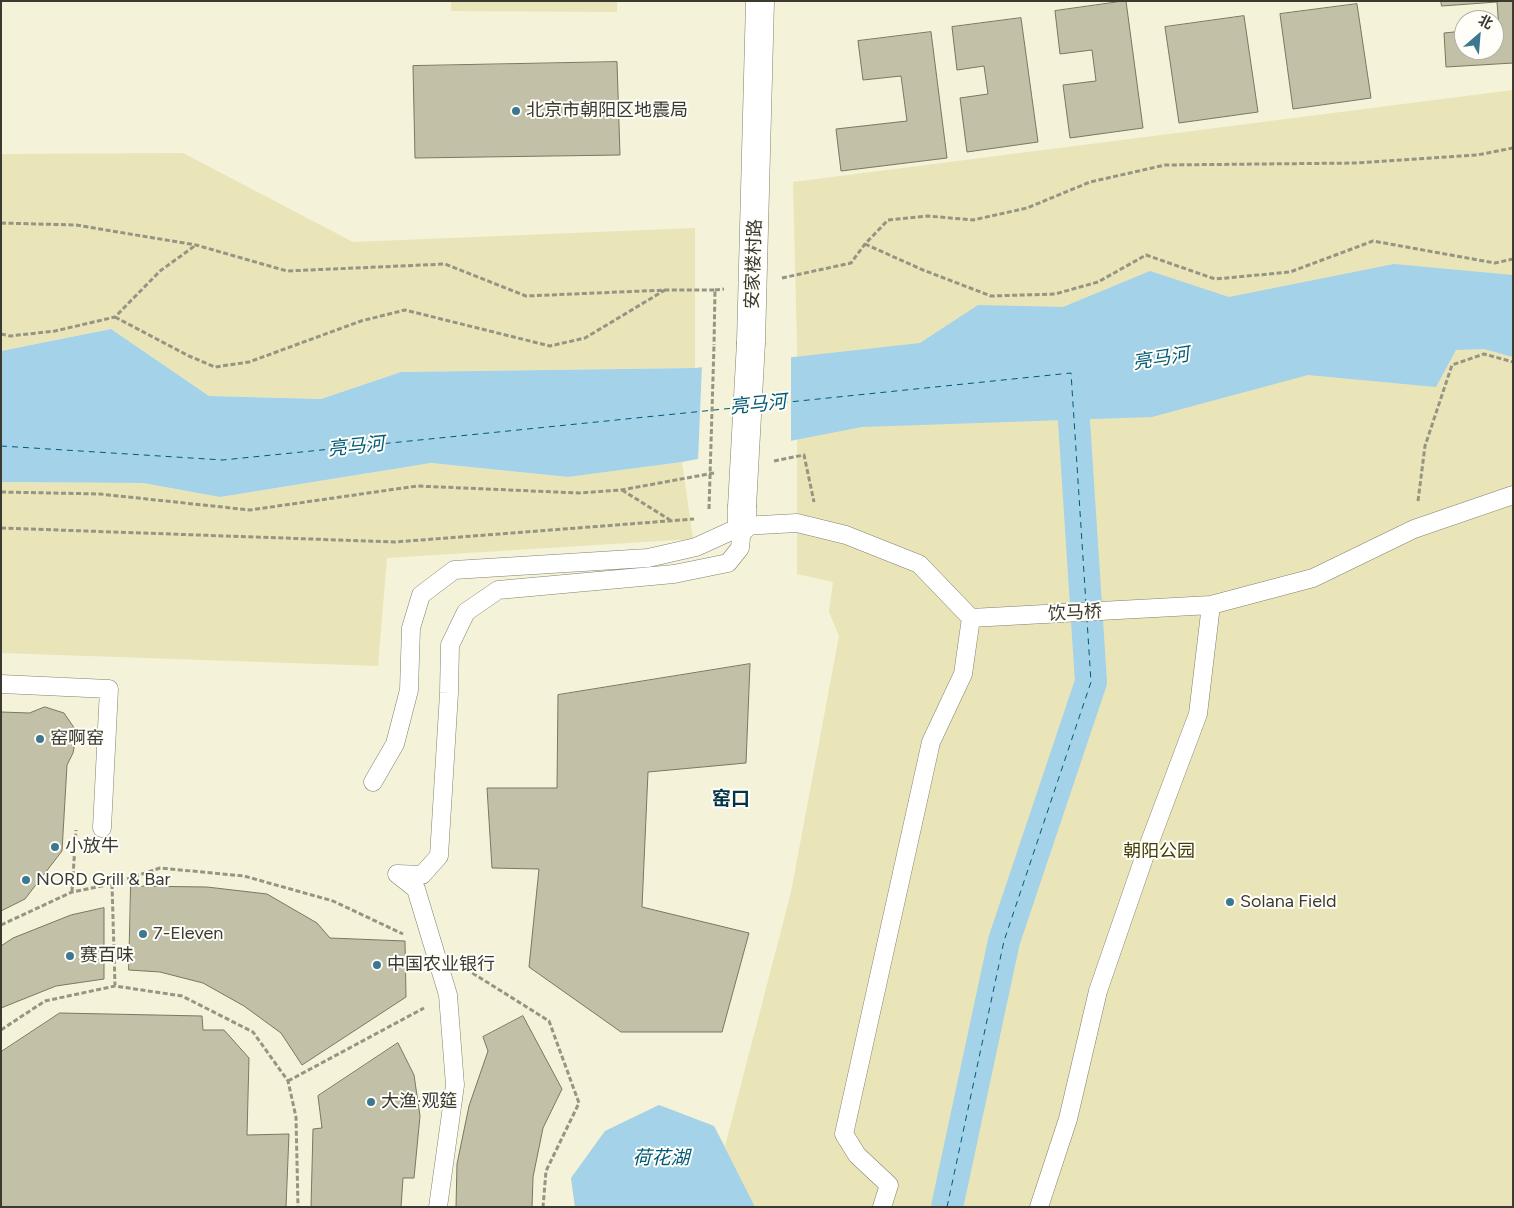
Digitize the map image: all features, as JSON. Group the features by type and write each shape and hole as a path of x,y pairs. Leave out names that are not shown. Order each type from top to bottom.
{"street":[{"name":"安家楼村路","path":"742,516 754,285 760,1"}],"lane":[{"name":"饮马桥","path":"971,618 1211,605 1314,578 1414,529 1513,495"},
{"path":"438,1207 455,1085 448,995 416,889 397,874 422,875 439,856 449,693 450,645 466,612 498,590 674,574 728,563 740,548 742,516"},
{"path":"372,782 395,744 398,735 409,690 411,628 421,595 454,570 648,558 696,547 742,516 797,523 846,535 918,564 971,618 963,674 931,742 844,1134 858,1155 889,1185 882,1207"},
{"path":"1039,1207 1068,1119 1098,991 1198,714 1211,605"},
{"path":"1,684 109,689 102,828"}],"path":[{"path":"1,223 76,225 196,245 287,271 445,264 526,296 666,290 715,290 754,285 851,263 865,244 888,220 928,216 973,220 1027,208 1090,182 1165,165 1357,163 1477,155 1513,148"},
{"path":"865,244 923,270 991,296 1055,294 1098,282 1146,255 1215,279 1290,272 1373,241 1495,263 1513,259"},
{"path":"1,334 10,336 55,331 115,317 160,271 196,245"},
{"path":"115,317 189,356 215,367 248,362 361,321 405,310 550,346 585,338 666,290"},
{"path":"709,509 715,290"},
{"path":"1414,529 1425,446 1452,365 1484,354 1513,362"},
{"path":"804,455 820,528"},
{"path":"1,492 100,494 250,510 417,486 579,494 621,490 671,521"},
{"path":"1,528 395,542 699,518"},
{"path":"1,925 72,892 112,884 160,868 244,876 333,901 435,949 549,1022 579,1103 546,1171 543,1207"},
{"path":"112,884 115,986"},
{"path":"1,1030 45,1001 115,986 182,996 253,1032 288,1080 296,1117 298,1207"},
{"path":"288,1080 448,995"}],"green space":[{"path":"451,1 617,1 617,12 451,11"},
{"name":"朝阳公园","path":"1513,90 1513,1207 575,1207 571,1178 605,1131 659,1105 714,1126 725,1146 791,892 839,636 829,612 833,582 797,574 797,345 793,182"},
{"path":"183,153 353,242 695,228 695,368 401,372 321,399 209,396 111,329 1,351 1,154"},
{"path":"682,462 693,539 387,558 378,666 1,653 1,482 143,483 220,497 431,463 568,477"}],"water":[{"name":"亮马河","path":"1394,264 1513,275 1513,357 1484,349 1456,350 1436,387 1308,375 1152,417 862,427 682,462 568,477 431,463 220,497 143,483 1,482 1,351 111,329 209,396 321,399 401,372 695,368 920,343 978,305 1063,307 1150,271 1229,297"},
{"name":"荷花湖","path":"659,1105 714,1126 755,1207 575,1207 571,1178 605,1131"}],"pier":[{"path":"791,355 791,444 698,461 702,364"}],"building":[{"path":"1126,1 1143,128 1070,138 1063,85 1096,81 1092,50 1060,54 1055,11"},
{"path":"1441,1 1513,1 1513,63 1446,67 1444,33 1454,32 1454,60 1504,60 1504,10 1498,10 1497,2 1442,6"},
{"path":"1357,4 1371,98 1293,109 1280,14"},
{"path":"1244,16 1258,112 1179,123 1165,27"},
{"path":"1021,18 1038,142 967,152 960,98 988,94 984,66 957,70 952,27"},
{"path":"931,32 947,158 841,171 836,129 907,121 901,76 863,80 858,41"},
{"name":"北京市朝阳区地震局","path":"617,62 620,155 415,158 413,66"},
{"path":"750,664 746,763 648,772 642,907 749,933 722,1032 621,1032 529,967 539,869 492,868 487,788 557,788 558,695"},
{"path":"45,707 64,713 77,732 73,753 67,765 62,851 25,899 1,911 1,712 29,713"},
{"path":"131,886 207,887 267,894 317,923 330,938 405,941 406,997 302,1065 281,1033 244,1006 203,983 160,972 129,970"},
{"path":"104,908 104,979 56,986 1,1008 1,946 13,938 71,915"},
{"path":"60,1013 202,1016 203,1030 224,1030 249,1058 247,1135 289,1134 286,1207 1,1207 1,1052"},
{"path":"523,1016 562,1089 543,1128 533,1177 532,1207 456,1207 457,1164 469,1106 488,1051 483,1037"},
{"path":"398,1043 414,1075 420,1116 414,1178 403,1178 401,1207 311,1207 313,1129 322,1128 318,1096"}],"waterway":[{"path":"947,1207 1004,941 1091,682 1071,375"}],"ferry route":[{"path":"760,405 1071,373 1086,604"},
{"path":"1,446 223,460 734,408"},
{"path":"947,1207 1004,941 1091,682 1087,620"}],"place":[{"name":"北京市朝阳区地震局","path":"516,111"},
{"name":"窑啊窑","path":"40,739"},
{"name":"小放牛","path":"55,847"},
{"name":"NORD Grill & Bar","path":"26,880"},
{"name":"Solana Field","path":"1230,902"},
{"name":"7-Eleven","path":"143,934"},
{"name":"赛百味","path":"70,956"},
{"name":"中国农业银行","path":"377,965"},
{"name":"大渔·观筵","path":"371,1102"}],"district":[{"name":"窑口","path":"731,799"}]}
